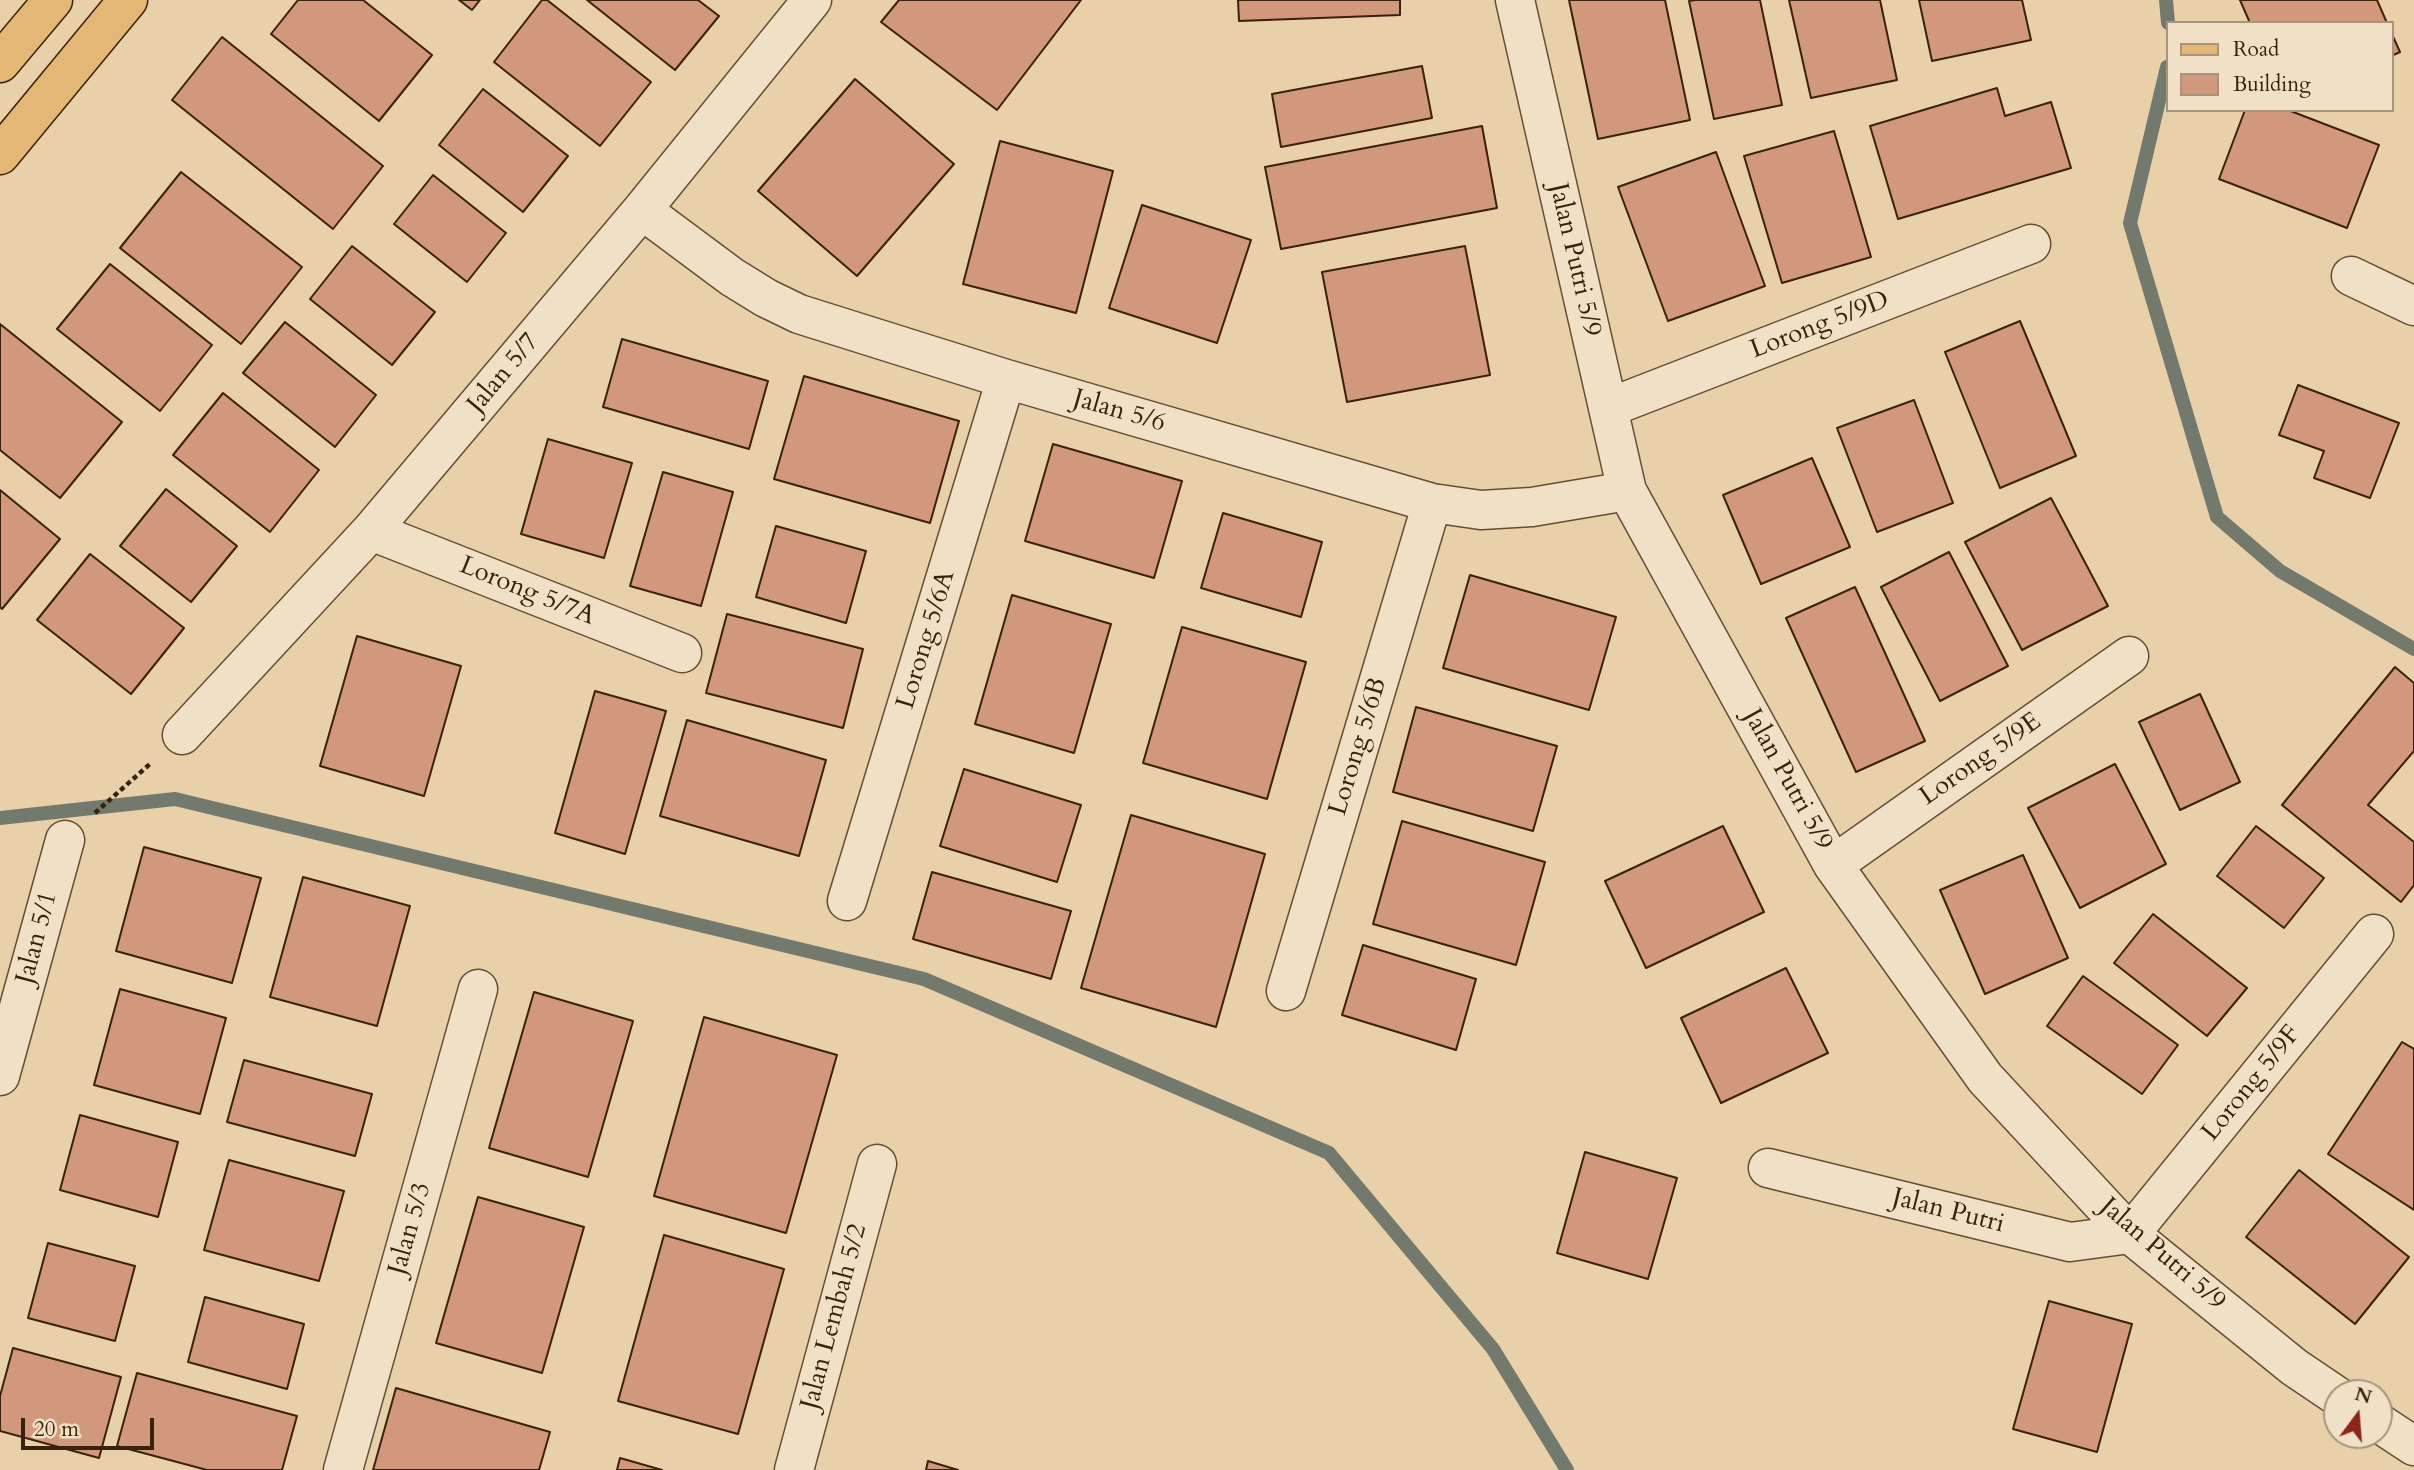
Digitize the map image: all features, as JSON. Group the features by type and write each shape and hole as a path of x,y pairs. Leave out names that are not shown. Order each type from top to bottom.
{"main road":[{"path":"0,63 53,0"},
{"path":"0,155 128,0"}],"street":[{"name":"Jalan 5/7","path":"182,735 371,531 642,210 812,0"},
{"name":"Jalan Putri 5/9","path":"1515,0 1627,491 1833,864 1984,1078 2130,1234 2294,1367 2323,1387"},
{"name":"Jalan 5/6","path":"642,210 733,277 766,298 799,314 1006,379 1432,503 1481,510 1519,508 1627,491"},
{"name":"Lorong 5/9D","path":"1608,408 2031,244"},
{"path":"2351,276 2414,306"},
{"name":"Lorong 5/6A","path":"848,901 1006,379"},
{"name":"Lorong 5/6B","path":"1286,991 1432,503"},
{"name":"Lorong 5/7A","path":"371,531 682,653"},
{"name":"Lorong 5/9E","path":"1833,864 2129,656"},
{"name":"Jalan 5/1","path":"0,1076 65,840"},
{"name":"Lorong 5/9F","path":"2130,1234 2374,934"},
{"name":"Jalan 5/3","path":"343,1470 478,989"},
{"name":"Jalan Lembah 5/2","path":"794,1470 877,1164"},
{"name":"Jalan Putri","path":"1768,1168 2070,1242 2130,1234"},
{"path":"2393,1432 2414,1446"}],"path":[{"path":"65,840 182,735"}],"building":[{"path":"298,0 363,0 432,55 379,121 271,34"},
{"path":"459,0 480,0 472,10"},
{"path":"542,0 547,0 651,82 600,146 494,62"},
{"path":"587,0 698,0 719,16 675,70"},
{"path":"899,0 1081,0 997,110 881,22"},
{"path":"1238,0 1400,0 1400,15 1239,21"},
{"path":"1569,0 1665,0 1690,120 1598,139"},
{"path":"1760,0 1782,105 1714,119 1689,1"},
{"path":"1789,0 1880,0 1897,80 1811,98"},
{"path":"1919,0 2022,0 2031,40 1932,61"},
{"path":"2240,0 2377,0 2386,21 2249,21"},
{"path":"2393,36 2400,52 2393,55"},
{"path":"222,37 383,166 333,229 172,100"},
{"path":"1422,66 1432,118 1281,147 1272,94"},
{"path":"855,79 954,164 857,276 758,191"},
{"path":"1997,88 2005,116 2051,102 2071,168 1898,219 1870,126"},
{"path":"483,89 568,156 523,212 439,145"},
{"path":"2244,112 2293,112 2379,145 2347,228 2219,179"},
{"path":"1482,126 1497,208 1281,249 1265,167"},
{"path":"1834,131 1871,257 1782,283 1744,156"},
{"path":"1000,141 1113,171 1076,313 963,284"},
{"path":"1716,152 1765,286 1668,321 1618,187"},
{"path":"181,172 302,267 241,344 120,248"},
{"path":"433,175 506,233 467,282 394,224"},
{"path":"1142,205 1251,240 1217,343 1109,308"},
{"path":"352,246 435,312 392,365 310,299"},
{"path":"1465,246 1490,375 1347,402 1322,272"},
{"path":"110,264 212,345 160,411 57,329"},
{"path":"2020,321 2076,456 2000,488 1945,352"},
{"path":"285,322 376,395 335,447 243,373"},
{"path":"0,324 122,422 60,498 0,450"},
{"path":"622,339 768,381 749,449 603,407"},
{"path":"804,376 959,421 930,523 774,479"},
{"path":"2298,385 2399,423 2370,498 2314,478 2324,451 2279,435"},
{"path":"223,393 319,470 270,532 173,455"},
{"path":"1914,400 1953,503 1877,532 1837,428"},
{"path":"548,439 632,463 604,558 521,534"},
{"path":"1053,444 1182,481 1154,578 1025,541"},
{"path":"1812,458 1850,547 1761,584 1723,495"},
{"path":"663,472 733,492 701,606 630,586"},
{"path":"166,489 237,546 191,602 120,546"},
{"path":"0,490 60,539 2,609 0,607"},
{"path":"2051,498 2108,606 2022,650 1965,542"},
{"path":"1223,513 1322,542 1301,617 1201,588"},
{"path":"776,526 866,551 846,623 756,597"},
{"path":"1949,552 2008,666 1940,701 1881,587"},
{"path":"90,554 184,628 131,694 37,620"},
{"path":"1470,575 1616,617 1589,710 1443,668"},
{"path":"1855,587 1925,741 1856,772 1786,618"},
{"path":"1012,595 1111,624 1074,753 975,724"},
{"path":"727,614 863,649 843,728 706,693"},
{"path":"1182,627 1306,662 1267,799 1143,763"},
{"path":"357,636 461,666 424,796 320,766"},
{"path":"2395,667 2414,683 2414,751 2368,805 2414,842 2414,885 2401,902 2282,805"},
{"path":"595,691 666,711 625,854 555,833"},
{"path":"2200,694 2240,782 2180,810 2139,722"},
{"path":"1416,707 1557,746 1533,831 1393,792"},
{"path":"687,720 826,760 799,856 660,816"},
{"path":"2115,764 2166,864 2080,908 2028,808"},
{"path":"964,769 1081,805 1057,882 940,846"},
{"path":"1131,815 1265,854 1216,1027 1081,988"},
{"path":"1402,821 1545,862 1516,965 1373,924"},
{"path":"1723,826 1764,912 1646,968 1605,881"},
{"path":"2256,826 2324,878 2284,928 2217,876"},
{"path":"144,847 261,878 232,983 116,951"},
{"path":"2023,855 2068,958 1985,994 1940,890"},
{"path":"932,872 1071,911 1051,979 913,939"},
{"path":"303,877 410,906 377,1026 270,997"},
{"path":"2153,914 2247,988 2207,1036 2114,963"},
{"path":"1363,945 1476,979 1456,1050 1342,1015"},
{"path":"1786,968 1828,1053 1721,1103 1681,1018"},
{"path":"2083,976 2178,1045 2142,1094 2047,1026"},
{"path":"120,989 226,1018 200,1114 94,1085"},
{"path":"534,992 633,1021 588,1177 489,1148"},
{"path":"704,1017 837,1055 786,1233 654,1196"},
{"path":"2402,1042 2414,1049 2414,1210 2328,1154"},
{"path":"244,1060 372,1094 355,1156 227,1122"},
{"path":"80,1115 178,1142 158,1217 60,1190"},
{"path":"1585,1152 1677,1178 1648,1279 1557,1253"},
{"path":"229,1160 344,1191 319,1281 204,1250"},
{"path":"2299,1170 2409,1257 2355,1324 2246,1237"},
{"path":"478,1197 584,1227 542,1373 436,1343"},
{"path":"664,1235 784,1269 738,1434 618,1401"},
{"path":"48,1243 135,1266 115,1341 28,1318"},
{"path":"205,1297 304,1324 287,1389 188,1362"},
{"path":"2049,1301 2132,1324 2097,1452 2013,1429"},
{"path":"13,1348 121,1377 99,1458 0,1431 0,1396"},
{"path":"137,1373 297,1416 282,1470 207,1470 117,1446"},
{"path":"396,1388 550,1432 539,1470 373,1470"},
{"path":"620,1458 662,1470 617,1470"},
{"path":"928,1461 958,1470 926,1470"}],"waterway":[{"path":"2166,0 2168,21"},
{"path":"2166,71 2130,223 2217,517 2280,571 2414,649"},
{"path":"0,818 175,799 924,979 1329,1153 1493,1349 1567,1470"}]}
